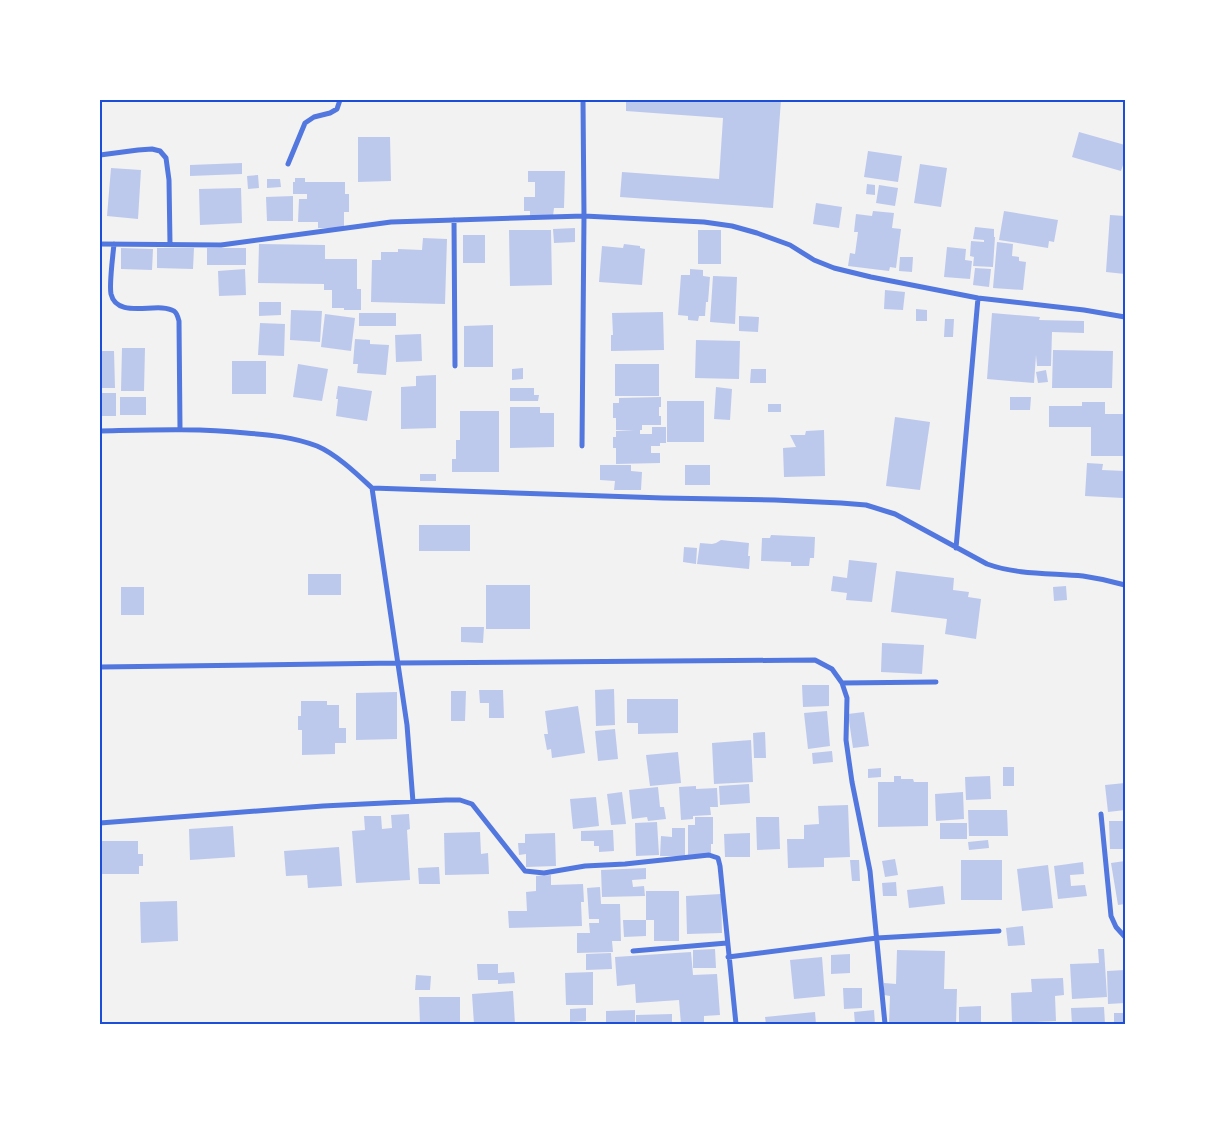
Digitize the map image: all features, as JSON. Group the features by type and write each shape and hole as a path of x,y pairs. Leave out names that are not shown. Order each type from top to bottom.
{"street":[{"path":"288,164 305,123 314,117 337,109 340,100"},
{"path":"582,446 583,100"},
{"path":"100,155 152,149 160,151 166,158 169,180 170,244"},
{"path":"100,244 221,245 392,222 584,216 704,222 732,226 757,233 790,245 814,260 834,268 871,277 978,298 1125,316"},
{"path":"454,220 455,366"},
{"path":"114,244 111,294 115,302 123,307 172,310 176,313 179,321 180,429"},
{"path":"956,548 978,298"},
{"path":"100,431 180,429 286,436 319,447 344,463 372,488 654,498 775,500 866,505 895,514 956,548 999,568 1083,576 1125,585"},
{"path":"372,488 407,725 413,802"},
{"path":"100,666 816,660 832,669 842,683 847,698 846,740 852,782 870,871 885,1024"},
{"path":"842,683 936,682"},
{"path":"100,823 323,806 460,800 472,804 525,871 544,873 585,866 625,864 709,855 718,858 720,866 736,1024"},
{"path":"1101,814 1111,916 1116,927 1125,937"},
{"path":"728,958 877,938 999,931"},
{"path":"633,952 727,943"}],"building":[{"path":"626,100 781,100 773,208 620,197 622,172 719,179 723,118 626,111"},
{"path":"1079,132 1125,145 1125,159 1121,171 1072,157"},
{"path":"358,137 390,137 391,181 358,182"},
{"path":"868,151 902,156 898,182 864,177"},
{"path":"242,163 242,174 190,176 190,165"},
{"path":"920,164 947,168 941,207 914,203"},
{"path":"111,168 141,170 138,219 107,216"},
{"path":"528,171 565,171 564,208 554,208 553,216 530,216 530,211 524,211 524,197 535,197 535,182 528,182"},
{"path":"258,175 259,188 248,189 247,176"},
{"path":"295,178 305,178 305,182 345,182 345,194 349,194 349,212 344,212 344,228 318,228 318,222 298,222 299,199 307,199 307,194 293,194"},
{"path":"267,179 280,179 281,187 267,188"},
{"path":"867,184 875,185 875,195 866,194"},
{"path":"879,185 898,188 895,206 876,203"},
{"path":"241,188 242,223 200,225 199,189"},
{"path":"293,196 293,221 267,221 266,197"},
{"path":"816,203 842,207 839,228 813,224"},
{"path":"873,211 894,213 892,228 901,229 896,268 890,267 889,271 848,266 850,253 855,254 858,232 854,232 856,214 872,216"},
{"path":"1004,211 1058,220 1054,242 1049,241 1048,248 999,240"},
{"path":"1110,215 1125,216 1125,274 1106,272"},
{"path":"975,227 994,229 993,267 973,266 974,257 970,256 971,241 984,242 984,240 973,239"},
{"path":"575,228 575,242 554,243 553,229"},
{"path":"509,230 551,230 552,285 510,286"},
{"path":"698,230 721,230 721,264 698,264"},
{"path":"463,235 485,235 485,263 463,263"},
{"path":"423,238 447,239 445,304 371,302 372,260 381,260 381,252 398,252 398,249 422,250"},
{"path":"997,242 1013,244 1012,256 1019,257 1019,261 1026,262 1023,290 993,288"},
{"path":"259,244 325,245 325,259 357,259 357,289 361,289 361,310 332,308 332,290 324,290 324,284 258,283"},
{"path":"624,244 640,246 640,248 645,249 642,285 599,282 602,246 623,248"},
{"path":"947,247 966,249 965,260 972,261 970,279 944,277"},
{"path":"121,248 153,249 152,270 121,269"},
{"path":"157,248 194,248 193,269 157,268"},
{"path":"207,248 246,248 246,265 207,265"},
{"path":"900,257 913,257 912,272 899,271"},
{"path":"975,268 991,269 989,287 973,285"},
{"path":"245,269 246,295 219,296 218,271"},
{"path":"690,269 703,270 703,276 710,277 705,316 699,316 698,321 688,320 688,316 678,315 681,275 690,275"},
{"path":"713,276 737,277 735,324 710,322"},
{"path":"885,290 905,292 903,310 884,309"},
{"path":"259,302 281,302 281,315 259,316"},
{"path":"916,309 927,310 927,321 916,321"},
{"path":"291,310 322,311 320,342 290,340"},
{"path":"663,312 664,350 611,351 611,335 613,335 612,313"},
{"path":"359,313 396,313 396,326 359,326"},
{"path":"992,313 1040,317 1039,320 1084,321 1084,333 1052,332 1051,366 1037,366 1036,355 1034,383 987,379"},
{"path":"325,314 355,318 351,351 321,347"},
{"path":"739,316 759,317 758,332 739,331"},
{"path":"945,319 954,319 953,337 944,337"},
{"path":"260,323 285,324 284,356 258,355"},
{"path":"493,325 493,367 464,367 464,326"},
{"path":"421,334 422,361 396,362 395,335"},
{"path":"355,339 370,340 370,344 389,345 386,375 357,373 358,364 353,364"},
{"path":"696,340 740,341 739,379 695,378"},
{"path":"122,348 145,348 144,391 121,391"},
{"path":"1053,350 1113,351 1112,388 1052,388"},
{"path":"100,351 114,351 115,388 100,388"},
{"path":"232,361 266,361 266,394 232,394"},
{"path":"298,364 328,369 322,401 293,397"},
{"path":"615,364 659,364 659,396 615,396"},
{"path":"523,368 523,379 512,380 512,369"},
{"path":"751,369 766,369 766,383 750,383"},
{"path":"1046,370 1048,382 1038,383 1036,372"},
{"path":"436,375 436,428 401,429 401,387 416,386 416,376"},
{"path":"338,386 372,391 367,421 336,416"},
{"path":"716,387 732,389 730,420 714,419"},
{"path":"510,388 534,388 534,395 539,395 538,401 510,401"},
{"path":"102,393 116,393 116,416 100,416"},
{"path":"120,397 146,397 146,415 120,415"},
{"path":"661,397 659,416 661,416 661,425 642,425 642,430 640,430 640,434 652,434 652,427 666,427 666,443 660,443 660,446 651,446 651,453 660,453 660,463 616,464 616,448 613,448 613,437 616,437 616,431 634,430 616,430 616,418 613,418 613,403 619,403 619,398"},
{"path":"1010,397 1031,397 1030,410 1010,410"},
{"path":"667,401 704,401 704,442 667,442"},
{"path":"1082,402 1105,402 1105,414 1125,414 1125,456 1091,456 1091,427 1049,427 1049,406 1082,406"},
{"path":"768,404 781,404 781,412 768,412"},
{"path":"510,407 540,407 540,413 554,413 554,447 510,448"},
{"path":"460,411 499,411 499,472 452,472 452,459 456,459 456,440 460,440"},
{"path":"895,417 930,422 920,490 886,486"},
{"path":"824,430 825,476 784,477 783,448 796,447 790,435 805,435 806,431"},
{"path":"1087,463 1103,464 1102,470 1125,471 1123,498 1085,496"},
{"path":"600,465 631,465 631,471 642,472 641,490 614,490 615,481 600,480"},
{"path":"685,465 710,465 710,485 685,485"},
{"path":"420,474 436,474 436,481 420,481"},
{"path":"419,525 470,525 470,551 419,551"},
{"path":"771,535 815,537 814,558 810,558 809,566 791,566 791,562 761,561 762,538 770,538"},
{"path":"721,540 749,543 749,569 697,564 700,543 712,544"},
{"path":"684,547 697,548 696,564 683,562"},
{"path":"849,560 877,563 872,602 846,600 847,593 831,591 833,576 847,578"},
{"path":"896,571 954,578 953,590 969,592 968,597 981,599 976,639 945,634 947,619 891,612"},
{"path":"308,574 341,574 341,595 308,595"},
{"path":"486,585 530,585 530,629 486,629"},
{"path":"1066,586 1067,600 1054,601 1053,587"},
{"path":"121,587 144,587 144,615 121,615"},
{"path":"461,627 484,627 483,643 461,642"},
{"path":"882,643 924,645 922,674 881,672"},
{"path":"802,685 829,685 829,706 803,707"},
{"path":"614,689 615,725 596,726 595,690"},
{"path":"479,690 503,690 504,718 489,718 489,703 480,703"},
{"path":"451,691 466,691 465,721 451,721"},
{"path":"397,692 397,739 356,740 356,693"},
{"path":"627,699 678,699 678,733 638,734 638,723 627,723"},
{"path":"301,701 327,701 327,705 339,705 339,728 346,728 346,743 335,743 335,754 302,755 302,730 298,730 298,716 301,716"},
{"path":"578,706 585,753 552,758 551,749 547,750 544,734 548,734 545,711"},
{"path":"827,711 830,746 808,749 804,713"},
{"path":"864,712 869,746 853,748 848,714"},
{"path":"615,729 618,759 598,761 595,731"},
{"path":"765,732 766,758 754,758 753,733"},
{"path":"751,740 753,782 714,784 712,743"},
{"path":"832,751 833,762 813,764 812,753"},
{"path":"678,752 681,783 650,786 646,755"},
{"path":"1003,767 1014,767 1014,786 1003,786"},
{"path":"881,768 881,777 868,778 868,769"},
{"path":"894,776 901,776 901,779 913,779 914,782 928,782 928,826 878,827 878,782 894,782"},
{"path":"990,776 991,799 966,800 965,777"},
{"path":"1125,783 1125,810 1108,812 1105,785"},
{"path":"749,784 750,803 720,805 719,786"},
{"path":"696,786 696,789 717,788 718,807 710,807 711,815 693,816 693,819 681,820 679,787"},
{"path":"658,787 660,807 664,807 666,819 648,821 647,817 632,819 629,790"},
{"path":"622,792 626,824 611,825 607,794"},
{"path":"963,792 964,819 936,821 935,794"},
{"path":"596,797 599,826 573,829 570,799"},
{"path":"848,805 850,857 824,858 824,867 788,868 787,839 804,839 804,825 819,824 818,806"},
{"path":"968,810 1007,810 1008,836 969,836"},
{"path":"409,814 410,829 407,830 410,880 356,883 352,831 365,830 364,816 381,816 382,829 392,828 391,815"},
{"path":"695,817 713,817 711,854 688,855 688,825 695,825"},
{"path":"756,817 779,817 780,849 757,850"},
{"path":"1109,821 1125,821 1125,849 1110,849"},
{"path":"657,822 659,855 636,856 635,823"},
{"path":"940,823 967,823 967,839 940,839"},
{"path":"233,826 235,857 190,860 189,829"},
{"path":"672,828 685,828 685,856 660,856 661,836 672,837"},
{"path":"613,830 614,851 599,852 599,846 594,846 594,841 581,841 581,831"},
{"path":"480,832 481,854 488,853 489,874 445,875 444,833"},
{"path":"555,833 556,866 526,867 526,854 519,855 518,843 525,843 525,834"},
{"path":"750,833 750,857 725,857 724,834"},
{"path":"988,840 989,848 969,850 968,842"},
{"path":"100,841 138,841 138,854 143,854 143,866 139,866 139,874 100,874"},
{"path":"339,847 342,886 308,888 307,875 286,876 284,851"},
{"path":"895,859 898,875 885,877 882,861"},
{"path":"850,860 859,860 860,881 852,881"},
{"path":"961,860 1002,860 1002,900 961,900"},
{"path":"1125,861 1125,904 1118,905 1111,863"},
{"path":"1083,862 1084,874 1070,875 1071,886 1085,885 1087,896 1058,899 1054,866"},
{"path":"1048,865 1053,908 1022,911 1017,869"},
{"path":"439,867 440,884 419,884 418,868"},
{"path":"646,868 646,879 632,880 633,887 644,886 645,896 602,897 601,870"},
{"path":"551,875 551,885 583,884 584,902 581,902 582,926 509,928 508,911 527,911 526,892 536,891 536,876"},
{"path":"896,882 897,896 883,896 882,883"},
{"path":"943,886 945,904 909,908 907,890"},
{"path":"600,887 601,904 620,904 621,941 612,941 613,952 577,953 577,933 590,933 589,923 599,923 599,919 589,919 587,888"},
{"path":"646,891 679,891 679,941 654,941 654,920 646,920"},
{"path":"721,894 722,933 687,934 686,896"},
{"path":"177,901 178,941 141,943 140,902"},
{"path":"623,920 646,920 646,936 624,937"},
{"path":"1023,926 1025,945 1008,946 1006,928"},
{"path":"715,949 716,968 693,968 693,950"},
{"path":"1098,949 1104,949 1107,997 1072,999 1070,964 1099,963"},
{"path":"897,950 945,951 944,989 957,989 956,1024 889,1024 890,996 884,995 884,983 896,984"},
{"path":"691,952 693,975 717,974 720,1015 704,1016 704,1023 681,1024 679,1000 636,1003 635,984 617,986 615,957"},
{"path":"611,953 612,969 586,970 586,954"},
{"path":"850,954 850,973 831,974 831,955"},
{"path":"822,957 825,996 794,999 790,960"},
{"path":"477,964 498,964 498,973 514,972 515,983 498,984 498,980 478,980"},
{"path":"1125,970 1125,1003 1108,1004 1107,971"},
{"path":"593,972 593,1005 566,1005 565,973"},
{"path":"416,975 431,976 430,990 415,990"},
{"path":"1063,978 1064,995 1055,996 1056,1021 1012,1023 1011,993 1032,992 1031,979"},
{"path":"843,988 862,988 862,1008 844,1009"},
{"path":"513,991 515,1024 474,1024 472,994"},
{"path":"419,997 460,997 460,1024 420,1024"},
{"path":"981,1006 981,1022 959,1023 959,1007"},
{"path":"1104,1007 1105,1024 1072,1024 1071,1008"},
{"path":"586,1008 586,1021 570,1022 570,1009"},
{"path":"635,1010 635,1024 606,1024 606,1011"},
{"path":"874,1010 875,1024 855,1024 854,1012"},
{"path":"815,1012 816,1024 766,1024 765,1017"},
{"path":"1114,1013 1125,1013 1125,1024 1114,1024"},
{"path":"672,1014 672,1024 636,1024 636,1015"}]}
